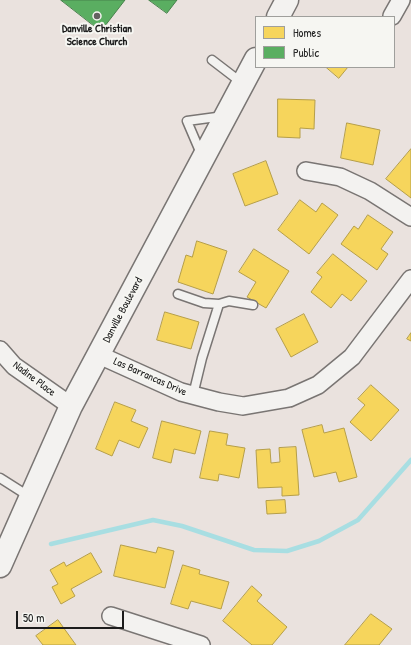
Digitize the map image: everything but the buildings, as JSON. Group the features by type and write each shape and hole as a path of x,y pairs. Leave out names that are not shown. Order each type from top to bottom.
{"main road":[{"path":"279,16 287,0"},
{"name":"Danville Boulevard","path":"0,566 71,406 255,60"}],"street":[{"path":"392,16 401,0"},
{"path":"306,171 340,177 370,191 411,217"},
{"name":"Las Barrancas Drive","path":"99,354 181,392 193,395 243,406 289,398 318,385 352,357 411,279"},
{"name":"Nadine Place","path":"0,350 14,366 71,406"},
{"path":"111,616 201,645"}],"lane":[{"path":"212,60 243,83"},
{"path":"203,158 187,121 226,115"},
{"path":"178,294 204,303 219,304 229,301 253,305"},
{"path":"193,395 202,358 219,304"},
{"path":"0,478 31,498"}],"waterway":[{"path":"51,544 153,520 182,526 254,550 287,551 319,541 358,520 411,460"}],"place":[{"name":"Danville Christian Science Church","path":"97,16"}]}
